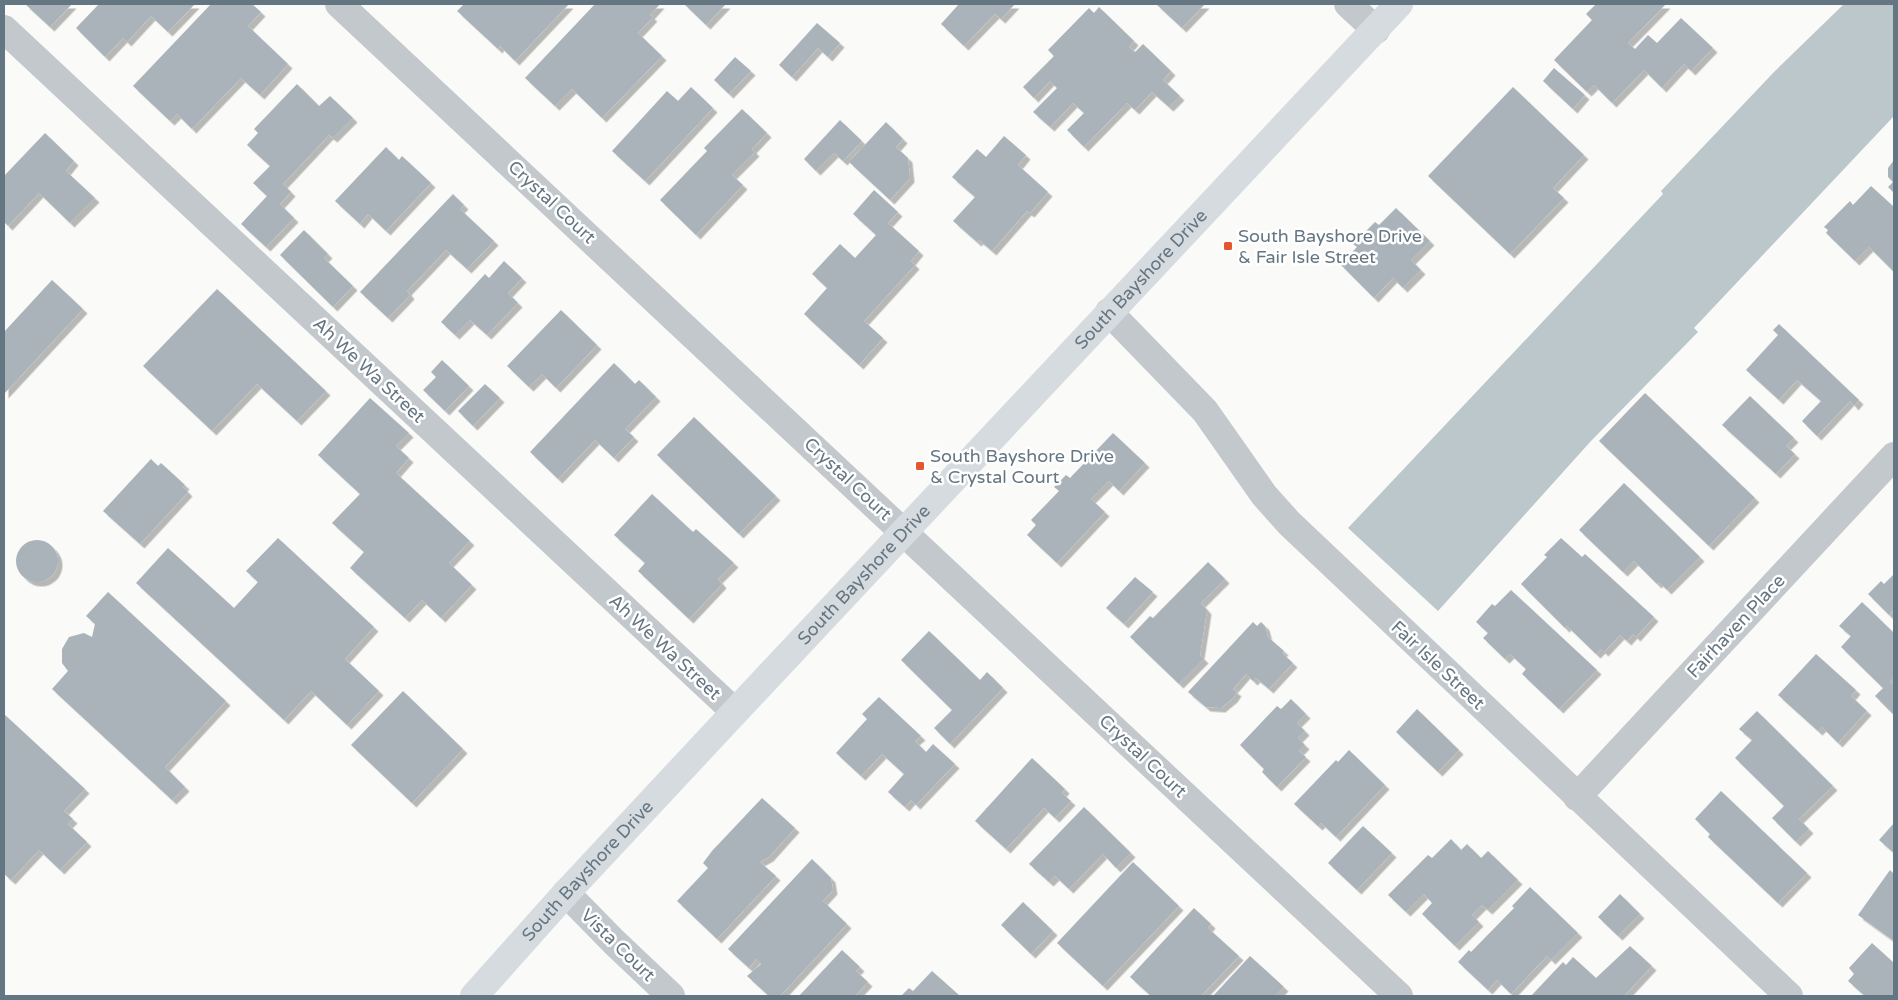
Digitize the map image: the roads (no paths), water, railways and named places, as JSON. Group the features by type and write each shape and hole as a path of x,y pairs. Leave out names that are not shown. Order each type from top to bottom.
{"main road":[{"name":"South Bayshore Drive","path":"474,996 566,893 1399,4"}],"street":[{"name":"Crystal Court","path":"339,4 1399,996"},
{"path":"1348,4 1376,30"},
{"name":"Ah We Wa Street","path":"4,29 735,712"},
{"name":"Fair Isle Street","path":"1110,312 1205,411 1264,495 1289,523 1789,996"},
{"name":"Fairhaven Place","path":"1577,797 1894,456"},
{"name":"Vista Court","path":"566,893 671,996"}],"place":[{"name":"South Bayshore Drive & Fair Isle Street","path":"1228,246"},
{"name":"South Bayshore Drive & Crystal Court","path":"920,466"}]}
